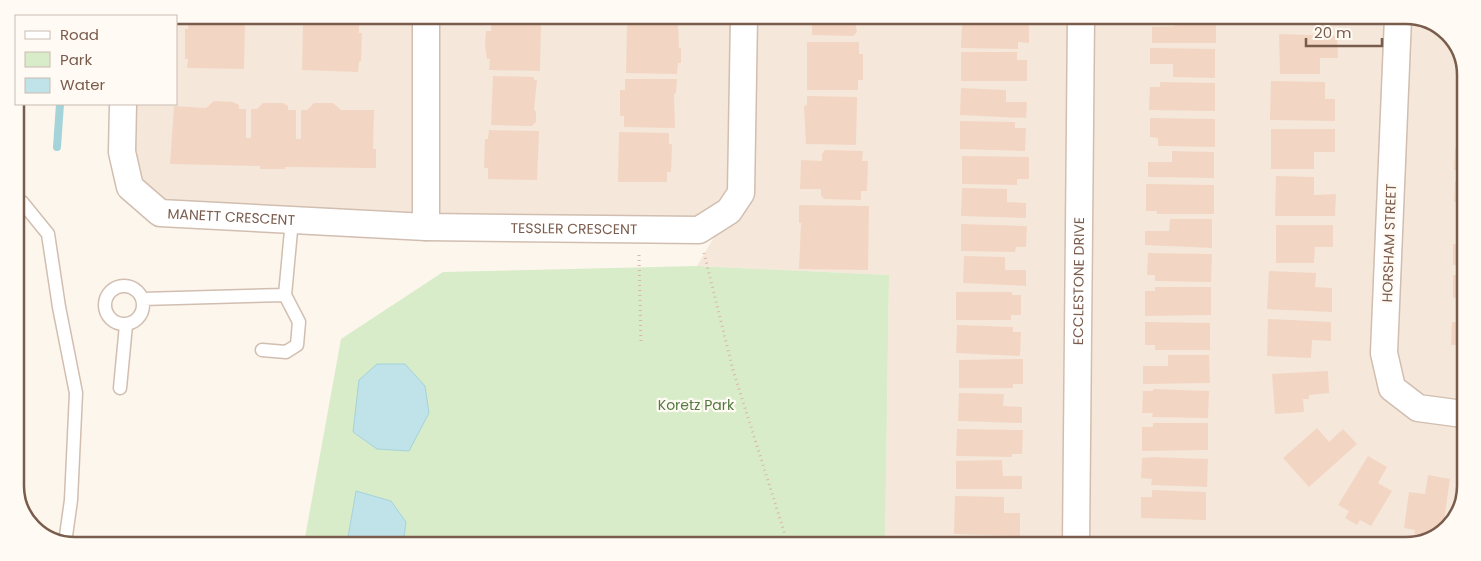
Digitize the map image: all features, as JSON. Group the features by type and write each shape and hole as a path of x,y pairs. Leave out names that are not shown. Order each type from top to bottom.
{"street":[{"path":"426,24 426,227"},
{"path":"699,230 730,211 741,193 744,24"},
{"name":"ECCLESTONE DRIVE","path":"1076,537 1082,24"},
{"name":"HORSHAM STREET","path":"1398,24 1384,353 1392,388 1418,408 1457,413"},
{"name":"MANETT CRESCENT","path":"123,105 122,152 130,187 160,213 426,227"},
{"name":"TESSLER CRESCENT","path":"426,227 638,231 699,230"}],"lane":[{"path":"24,204 48,234 59,307 76,393 71,500 66,537"},
{"path":"262,350 286,352 297,345 299,322 285,295 292,220"},
{"path":"126,286 137,291 144,307 138,319 126,325 114,322 108,317 104,304 106,298 114,289 126,286"},
{"path":"142,299 285,295"},
{"path":"120,388 126,325"}],"path":[{"path":"699,230 733,370 786,537"},
{"path":"638,231 641,344"}],"shaded area":[{"path":"178,24 1413,24 1422,26 1437,34 1447,44 1455,59 1457,72 1457,486 1455,502 1449,514 1437,527 1422,535 1413,537 885,537 889,275 697,266 729,212 699,230 160,213 130,187 123,105 178,105"}],"green space":[{"name":"Koretz Park","path":"697,266 889,275 885,537 305,537 341,339 443,272"}],"water":[{"path":"377,364 405,364 425,386 429,413 409,451 377,449 353,432 359,380"},
{"path":"356,491 391,501 406,522 404,537 348,537"}],"building":[{"path":"189,24 245,24 244,69 187,68 188,59 185,59 185,29 188,29"},
{"path":"303,24 359,24 359,33 362,33 361,61 359,62 358,72 302,70"},
{"path":"491,24 541,24 540,71 489,70 490,59 487,59 485,47 486,31 491,31"},
{"path":"627,24 678,25 681,63 678,63 677,74 626,73"},
{"path":"812,24 855,24 857,32 853,36 812,35"},
{"path":"962,24 1029,24 1029,43 1018,42 1018,49 961,48"},
{"path":"1175,24 1216,24 1216,43 1152,43 1152,27 1175,26"},
{"path":"1279,34 1337,36 1338,58 1320,58 1320,74 1280,74"},
{"path":"807,42 859,42 859,54 863,54 863,80 858,80 858,90 807,90"},
{"path":"1150,48 1215,49 1215,78 1173,77 1173,64 1150,64"},
{"path":"961,52 1017,52 1017,60 1027,60 1027,81 961,81"},
{"path":"493,76 534,77 534,80 537,80 534,109 536,112 536,122 532,126 491,125"},
{"path":"625,79 677,79 676,93 674,94 675,128 624,127 624,116 620,116 620,90 625,90"},
{"path":"1271,81 1325,82 1325,99 1335,99 1335,121 1270,120"},
{"path":"1160,82 1215,83 1215,111 1149,110 1150,87 1160,87"},
{"path":"961,88 1006,90 1006,102 1027,102 1026,118 960,115"},
{"path":"807,96 857,97 856,145 806,144 804,106 807,105"},
{"path":"214,101 233,102 239,105 239,109 246,109 246,138 251,138 251,109 257,109 263,103 283,103 288,106 288,110 296,110 296,139 301,139 301,110 307,110 314,103 333,103 341,110 374,110 373,149 376,149 376,168 285,167 285,169 260,169 260,166 170,164 174,106 206,108"},
{"path":"1150,118 1215,119 1215,147 1158,146 1158,138 1150,137"},
{"path":"960,121 1015,122 1015,128 1026,128 1025,151 960,149"},
{"path":"1271,129 1335,129 1335,152 1314,152 1314,169 1271,169"},
{"path":"489,130 539,131 537,180 488,179 488,168 484,168 485,139 488,139"},
{"path":"619,132 669,133 669,144 672,144 671,172 667,172 667,182 618,182"},
{"path":"1455,148 1457,148 1457,170 1454,170"},
{"path":"825,150 863,151 862,161 868,161 867,191 861,191 861,200 824,199 821,195 821,189 800,189 801,160 822,161 822,154"},
{"path":"1172,151 1214,152 1214,178 1148,177 1148,162 1172,162"},
{"path":"962,156 1029,157 1029,179 1017,179 1017,185 962,184"},
{"path":"1276,176 1314,177 1314,195 1336,194 1335,216 1275,216"},
{"path":"1455,181 1457,181 1457,202 1454,202"},
{"path":"1146,184 1214,185 1214,214 1157,214 1157,211 1146,211"},
{"path":"962,188 1007,189 1007,202 1026,203 1026,218 961,216"},
{"path":"799,205 869,206 868,270 799,269 801,223 799,223"},
{"path":"1170,219 1212,219 1212,248 1145,245 1145,231 1169,231"},
{"path":"961,224 1027,226 1026,247 1016,247 1015,252 961,251"},
{"path":"1276,225 1333,225 1333,247 1315,247 1314,263 1276,263"},
{"path":"1453,244 1457,244 1457,265 1453,265"},
{"path":"1148,253 1212,254 1211,282 1155,281 1155,275 1147,275"},
{"path":"964,256 1005,257 1005,270 1026,270 1026,286 963,283"},
{"path":"1269,271 1316,273 1315,287 1332,288 1332,312 1267,309"},
{"path":"1453,275 1457,275 1457,298 1453,298"},
{"path":"1155,287 1211,287 1211,315 1145,316 1145,291 1155,291"},
{"path":"956,292 1012,292 1012,295 1021,295 1021,315 1011,315 1011,320 956,320"},
{"path":"1268,319 1331,322 1331,341 1312,340 1311,358 1267,356"},
{"path":"1145,322 1210,323 1210,350 1155,350 1155,345 1145,345"},
{"path":"1452,322 1457,322 1457,345 1451,345"},
{"path":"957,325 1013,327 1013,332 1021,332 1020,356 956,353"},
{"path":"1168,355 1209,355 1210,383 1143,384 1143,366 1168,366"},
{"path":"1023,359 1023,384 1013,384 1013,388 959,388 959,360"},
{"path":"1328,371 1329,393 1309,395 1309,399 1303,399 1304,412 1275,414 1272,374"},
{"path":"1153,389 1209,391 1208,418 1152,417 1153,413 1142,413 1143,391 1153,391"},
{"path":"959,393 1004,394 1003,406 1022,407 1022,423 958,421"},
{"path":"1153,423 1208,423 1208,450 1142,451 1142,427 1153,427"},
{"path":"1317,428 1329,442 1343,429 1357,444 1309,487 1283,458"},
{"path":"957,429 1023,430 1022,454 1012,454 1012,457 956,456"},
{"path":"1368,456 1387,467 1378,483 1392,491 1371,526 1360,520 1357,525 1345,518 1349,511 1338,505"},
{"path":"1142,458 1208,459 1207,487 1151,485 1152,479 1141,478"},
{"path":"1002,460 1003,476 1022,476 1022,489 956,489 956,461"},
{"path":"1428,475 1450,479 1444,520 1432,530 1422,535 1414,536 1415,530 1404,528 1409,492 1425,494"},
{"path":"1152,490 1206,492 1206,520 1141,518 1141,497 1152,497"},
{"path":"955,496 1004,497 1004,513 1020,513 1020,536 954,534"}],"waterway":[{"path":"57,147 60,105"}]}
